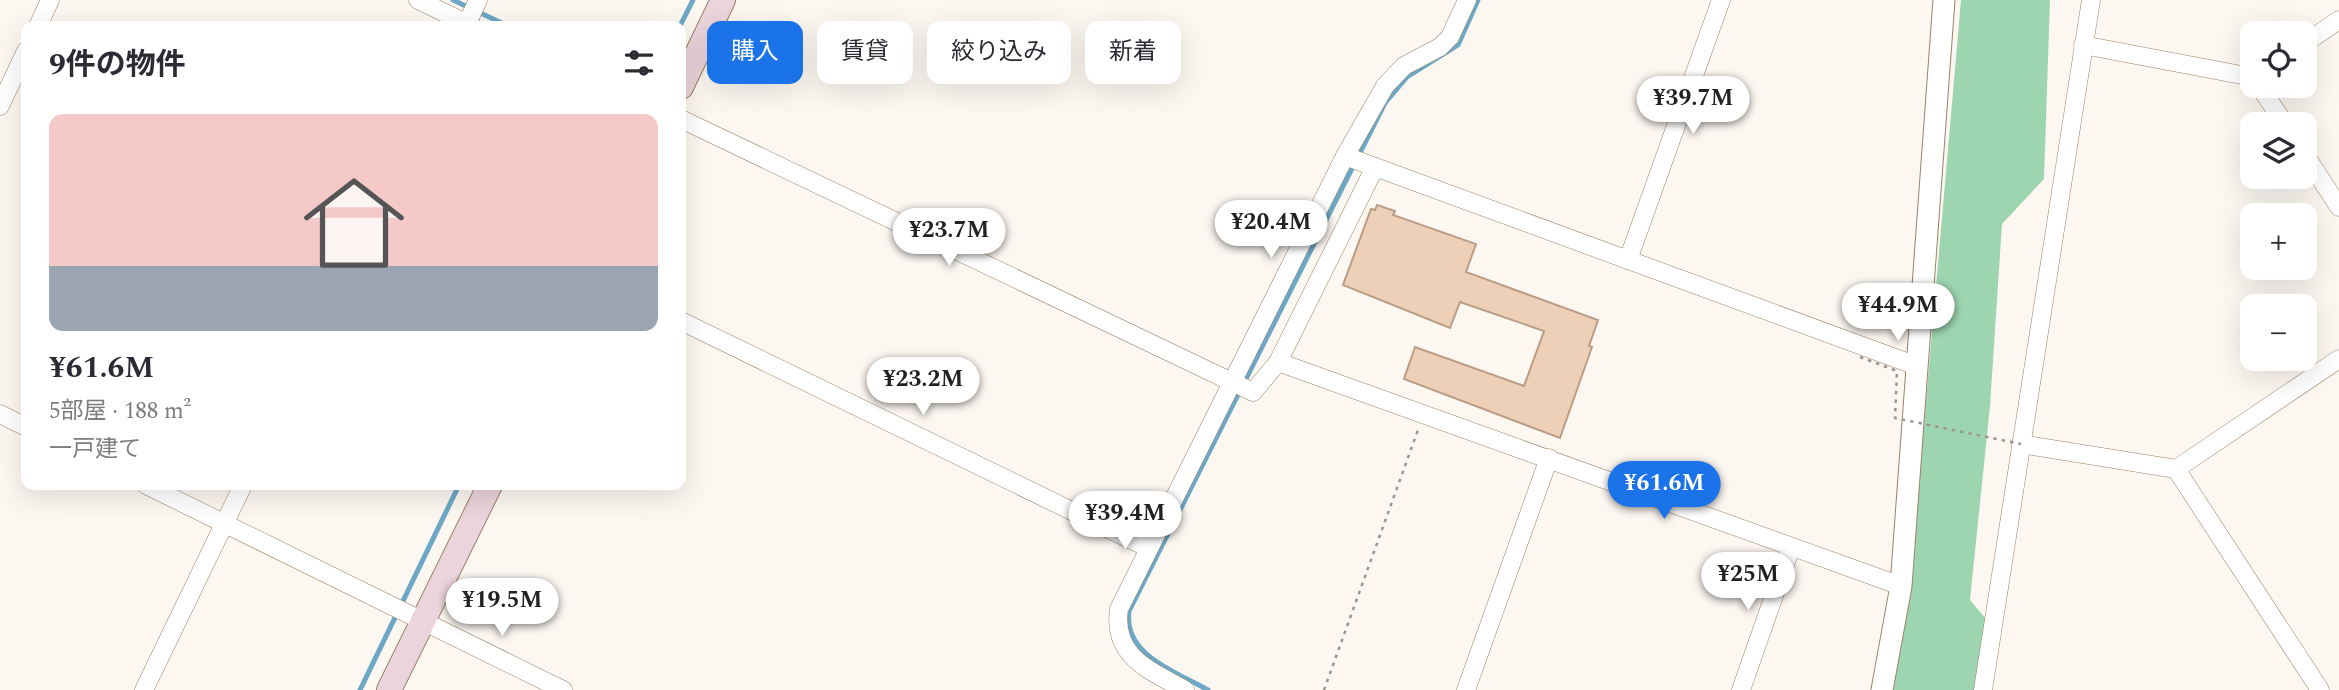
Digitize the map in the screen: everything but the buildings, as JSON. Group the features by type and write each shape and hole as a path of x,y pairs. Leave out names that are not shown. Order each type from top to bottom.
{"main road":[{"path":"686,77 723,0"},
{"path":"389,690 488,490"}],"street":[{"path":"40,21 50,0"},
{"path":"418,0 462,21"},
{"path":"469,21 478,0"},
{"path":"1185,690 1138,662 1121,643 1117,622 1119,608 1345,156 1392,76 1440,47 1450,37 1467,0"},
{"path":"1628,260 1721,0"},
{"path":"1882,690 1901,586 1944,0"},
{"path":"1983,690 2091,0"},
{"path":"2317,35 2339,20"},
{"path":"2083,45 2240,75"},
{"path":"0,106 21,62"},
{"path":"686,121 1253,392 1278,362 1370,165"},
{"path":"1345,156 1917,366"},
{"path":"2317,173 2339,207"},
{"path":"686,323 1148,548"},
{"path":"2021,444 2176,468 2339,359"},
{"path":"1278,362 1901,586"},
{"path":"0,414 21,424"},
{"path":"1466,690 1549,458"},
{"path":"2176,468 2320,690"},
{"path":"157,490 563,690"},
{"path":"144,690 241,490"},
{"path":"1741,690 1791,547"}],"path":[{"path":"1860,357 1897,371 1895,418 2021,444"},
{"path":"1324,690 1423,414"}],"green space":[{"path":"1961,0 2050,0 2044,179 2002,224 1990,406 1970,600 1986,619 1977,690 1891,690 1909,596"}],"waterway":[{"path":"453,0 497,21"},
{"path":"682,21 693,0"},
{"path":"1208,690 1167,669 1143,651 1129,626 1129,611 1385,103 1407,77 1458,45 1478,0"},
{"path":"360,690 457,490"}]}
